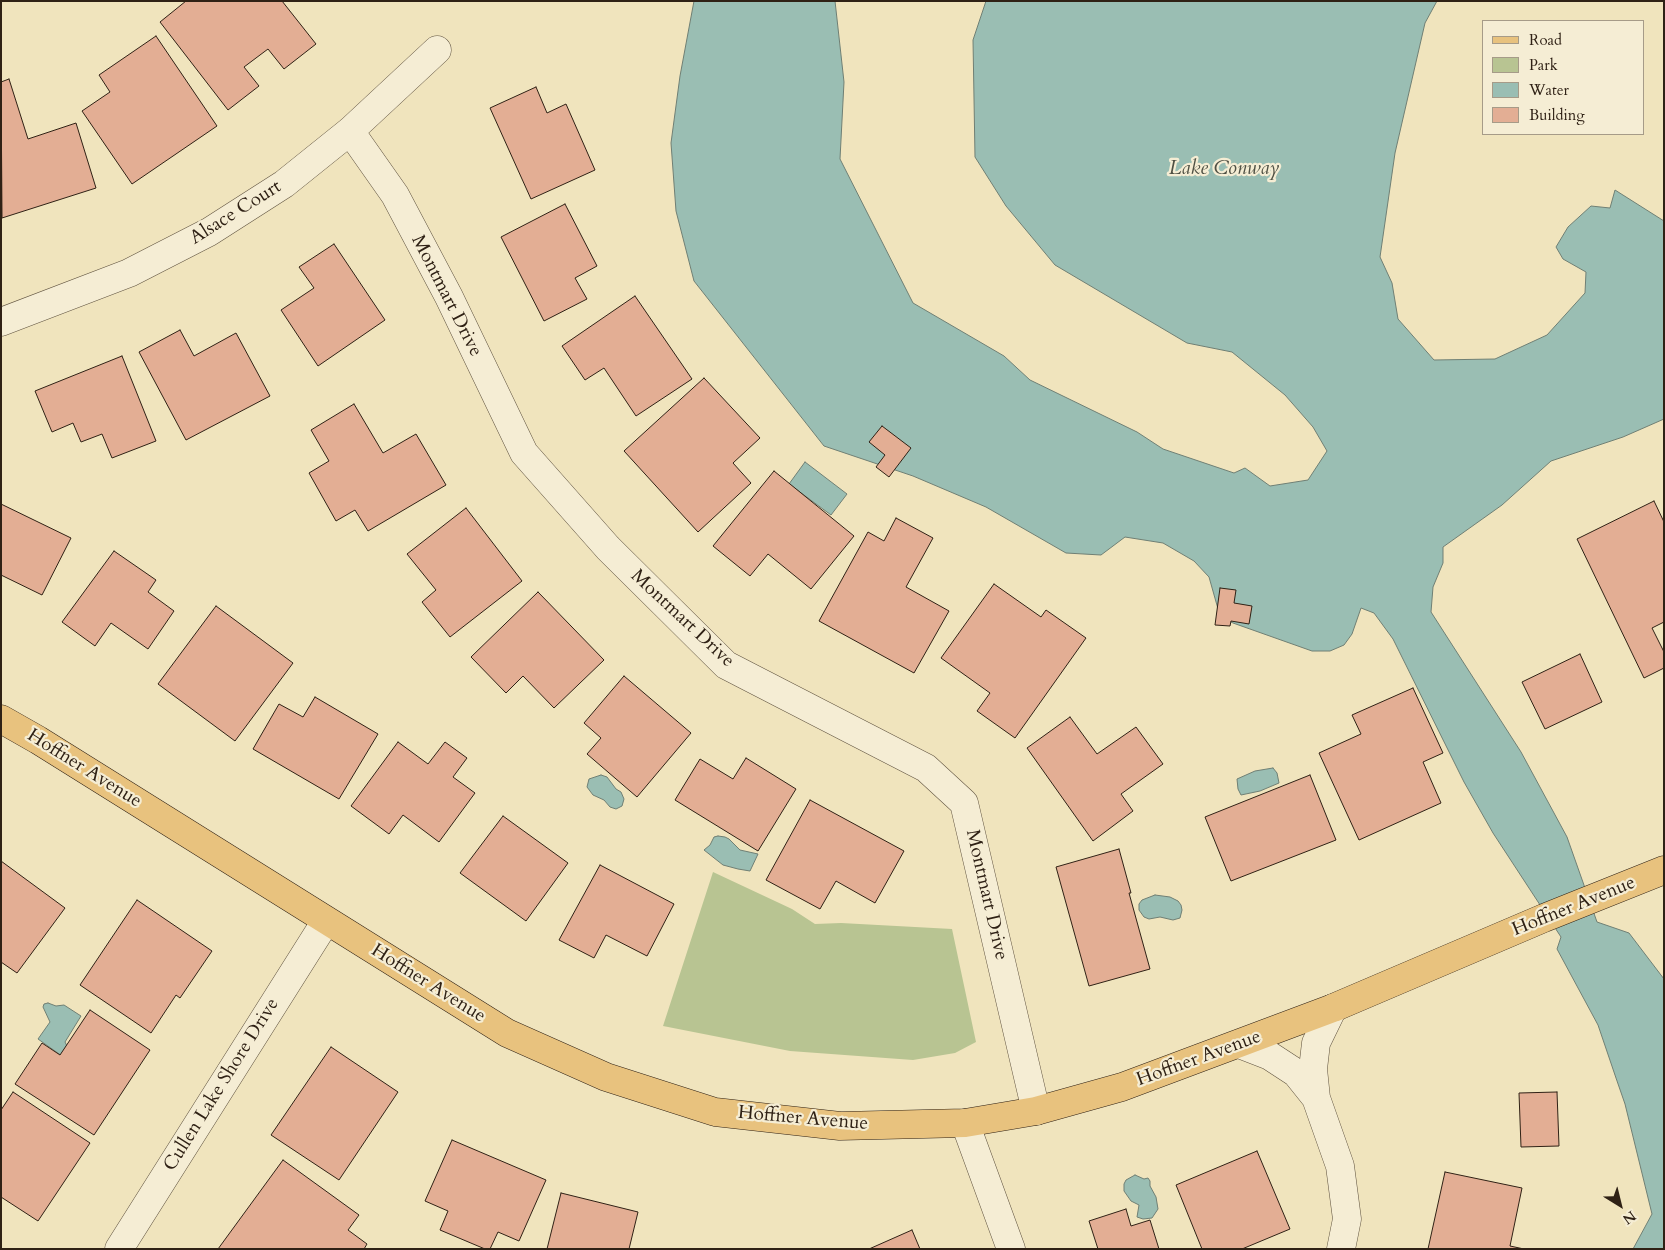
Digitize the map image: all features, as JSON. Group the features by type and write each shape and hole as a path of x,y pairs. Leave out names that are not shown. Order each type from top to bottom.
{"main road":[{"name":"Hoffner Avenue","path":"1,719 54,750 507,1033 615,1080 715,1112 840,1126 965,1123 1036,1110 1122,1087 1333,1008 1544,918 1664,870"}],"street":[{"name":"Alsace Court","path":"1,322 129,273 209,232 284,184 350,131 437,50"},
{"name":"Montmart Drive","path":"350,131 395,195 449,297 524,452 608,548 726,665 926,768 964,803 1036,1110"},
{"name":"Cullen Lake Shore Drive","path":"119,1249 326,921"},
{"path":"1333,1008 1316,1043 1313,1069 1316,1098 1340,1166 1347,1219 1342,1249"},
{"path":"1239,1044 1270,1056 1296,1073 1316,1098"},
{"path":"965,1123 1011,1249"}],"green space":[{"path":"713,872 792,909 815,924 841,923 952,929 976,1042 955,1053 913,1060 790,1051 663,1026"}],"water":[{"name":"Lake Conway","path":"694,1 835,1 844,82 840,159 913,303 1004,356 1030,380 1137,432 1163,449 1234,473 1245,468 1270,486 1308,480 1327,451 1313,427 1285,395 1232,352 1187,343 1055,265 1006,206 975,157 973,40 986,1 1437,1 1425,23 1395,153 1380,257 1392,283 1398,319 1434,360 1495,359 1547,335 1585,293 1586,272 1563,259 1556,247 1568,227 1591,206 1610,208 1615,190 1664,221 1664,419 1623,437 1551,461 1502,505 1443,547 1443,563 1433,587 1431,612 1521,752 1567,837 1597,922 1629,933 1664,979 1664,1249 1633,1249 1652,1214 1625,1104 1598,1025 1557,949 1561,937 1493,833 1464,782 1393,639 1374,613 1361,608 1352,634 1344,645 1330,651 1312,651 1233,623 1220,616 1209,577 1194,561 1163,543 1125,537 1101,555 1066,553 986,507 913,476 824,446 694,281 676,211 671,143 680,76"},
{"path":"805,462 847,494 831,515 789,484"},
{"path":"1273,768 1277,773 1279,783 1260,791 1241,795 1237,779 1255,771"},
{"path":"601,775 607,777 616,789 621,792 624,799 622,806 616,809 610,807 604,800 593,795 587,787 589,779"},
{"path":"718,836 729,839 740,850 758,854 750,871 723,865 704,850 710,845 714,837"},
{"path":"1155,895 1170,897 1178,901 1182,910 1180,918 1173,920 1160,917 1149,919 1144,917 1139,910 1139,904 1142,900"},
{"path":"48,1003 56,1006 64,1005 81,1016 65,1042 68,1048 62,1056 38,1039 50,1022 43,1007 44,1004"},
{"path":"1135,1175 1144,1179 1148,1178 1150,1181 1158,1209 1152,1218 1143,1219 1137,1217 1139,1205 1131,1201 1124,1191 1126,1180"}],"building":[{"path":"186,1 282,1 316,44 284,69 268,49 244,67 259,86 228,110 160,22"},
{"path":"156,36 217,126 132,184 82,111 110,92 99,75"},
{"path":"9,79 28,139 76,123 96,188 2,218 1,82"},
{"path":"536,87 547,113 566,104 595,170 531,199 490,108"},
{"path":"565,204 597,266 575,278 587,299 544,321 501,237"},
{"path":"334,244 385,320 318,366 281,310 314,288 299,267"},
{"path":"635,296 692,379 636,416 604,368 585,380 562,346"},
{"path":"180,330 194,356 236,333 270,396 186,440 139,352"},
{"path":"122,356 156,441 112,458 102,434 81,442 73,423 52,432 35,391"},
{"path":"704,378 760,438 733,463 751,483 698,532 624,451"},
{"path":"354,404 383,453 416,434 446,485 368,531 355,510 336,521 309,473 329,461 311,430"},
{"path":"882,426 911,448 889,477 876,467 885,455 869,442"},
{"path":"774,471 854,536 811,589 768,554 750,576 713,546"},
{"path":"1654,501 1664,522 1664,622 1652,628 1664,652 1664,668 1644,678 1577,539"},
{"path":"1,504 71,538 42,595 1,575"},
{"path":"466,508 522,581 450,637 422,602 436,590 407,554"},
{"path":"896,518 933,538 906,587 949,611 914,673 819,621 868,532 884,541"},
{"path":"114,551 156,580 148,592 174,611 148,649 111,623 95,646 62,622"},
{"path":"994,584 1041,617 1046,610 1086,638 1015,738 977,711 990,693 941,658"},
{"path":"1220,588 1236,590 1234,603 1252,606 1249,624 1231,621 1230,626 1215,625"},
{"path":"538,592 604,660 554,708 523,676 506,693 471,657"},
{"path":"216,606 293,663 235,741 158,684"},
{"path":"1580,654 1602,702 1545,729 1522,682"},
{"path":"624,676 691,733 637,797 587,754 601,738 584,723"},
{"path":"1413,688 1443,753 1423,762 1441,803 1359,840 1319,753 1361,734 1352,715"},
{"path":"315,697 378,734 339,799 253,749 279,704 303,717"},
{"path":"1070,717 1097,754 1136,727 1163,764 1121,794 1133,811 1093,841 1027,748"},
{"path":"398,742 428,764 445,742 467,758 453,777 475,793 439,842 403,815 389,834 351,806"},
{"path":"746,758 796,789 758,851 675,800 700,759 733,779"},
{"path":"1310,775 1336,840 1231,881 1205,817"},
{"path":"810,800 904,851 875,903 836,881 820,909 766,880"},
{"path":"503,816 568,863 526,921 460,873"},
{"path":"1119,849 1150,969 1089,986 1056,867"},
{"path":"1,861 65,908 17,973 1,962"},
{"path":"600,865 674,904 647,956 606,935 594,958 559,940"},
{"path":"137,900 212,951 180,998 176,995 151,1033 80,985"},
{"path":"90,1010 150,1050 94,1135 15,1084 42,1043 60,1055"},
{"path":"331,1047 398,1092 339,1180 271,1135"},
{"path":"13,1092 90,1143 38,1221 1,1197 1,1110"},
{"path":"1557,1092 1559,1146 1521,1147 1519,1093"},
{"path":"452,1140 546,1180 519,1241 498,1232 490,1249 485,1249 440,1230 448,1211 425,1201"},
{"path":"1257,1151 1290,1229 1242,1249 1202,1249 1176,1185"},
{"path":"283,1160 359,1215 348,1230 367,1244 364,1249 218,1249"},
{"path":"1445,1172 1522,1188 1510,1246 1524,1249 1428,1249"},
{"path":"561,1193 638,1212 629,1249 547,1249"},
{"path":"1126,1209 1131,1226 1150,1220 1159,1249 1098,1249 1089,1221"},
{"path":"912,1230 920,1249 869,1249"}]}
